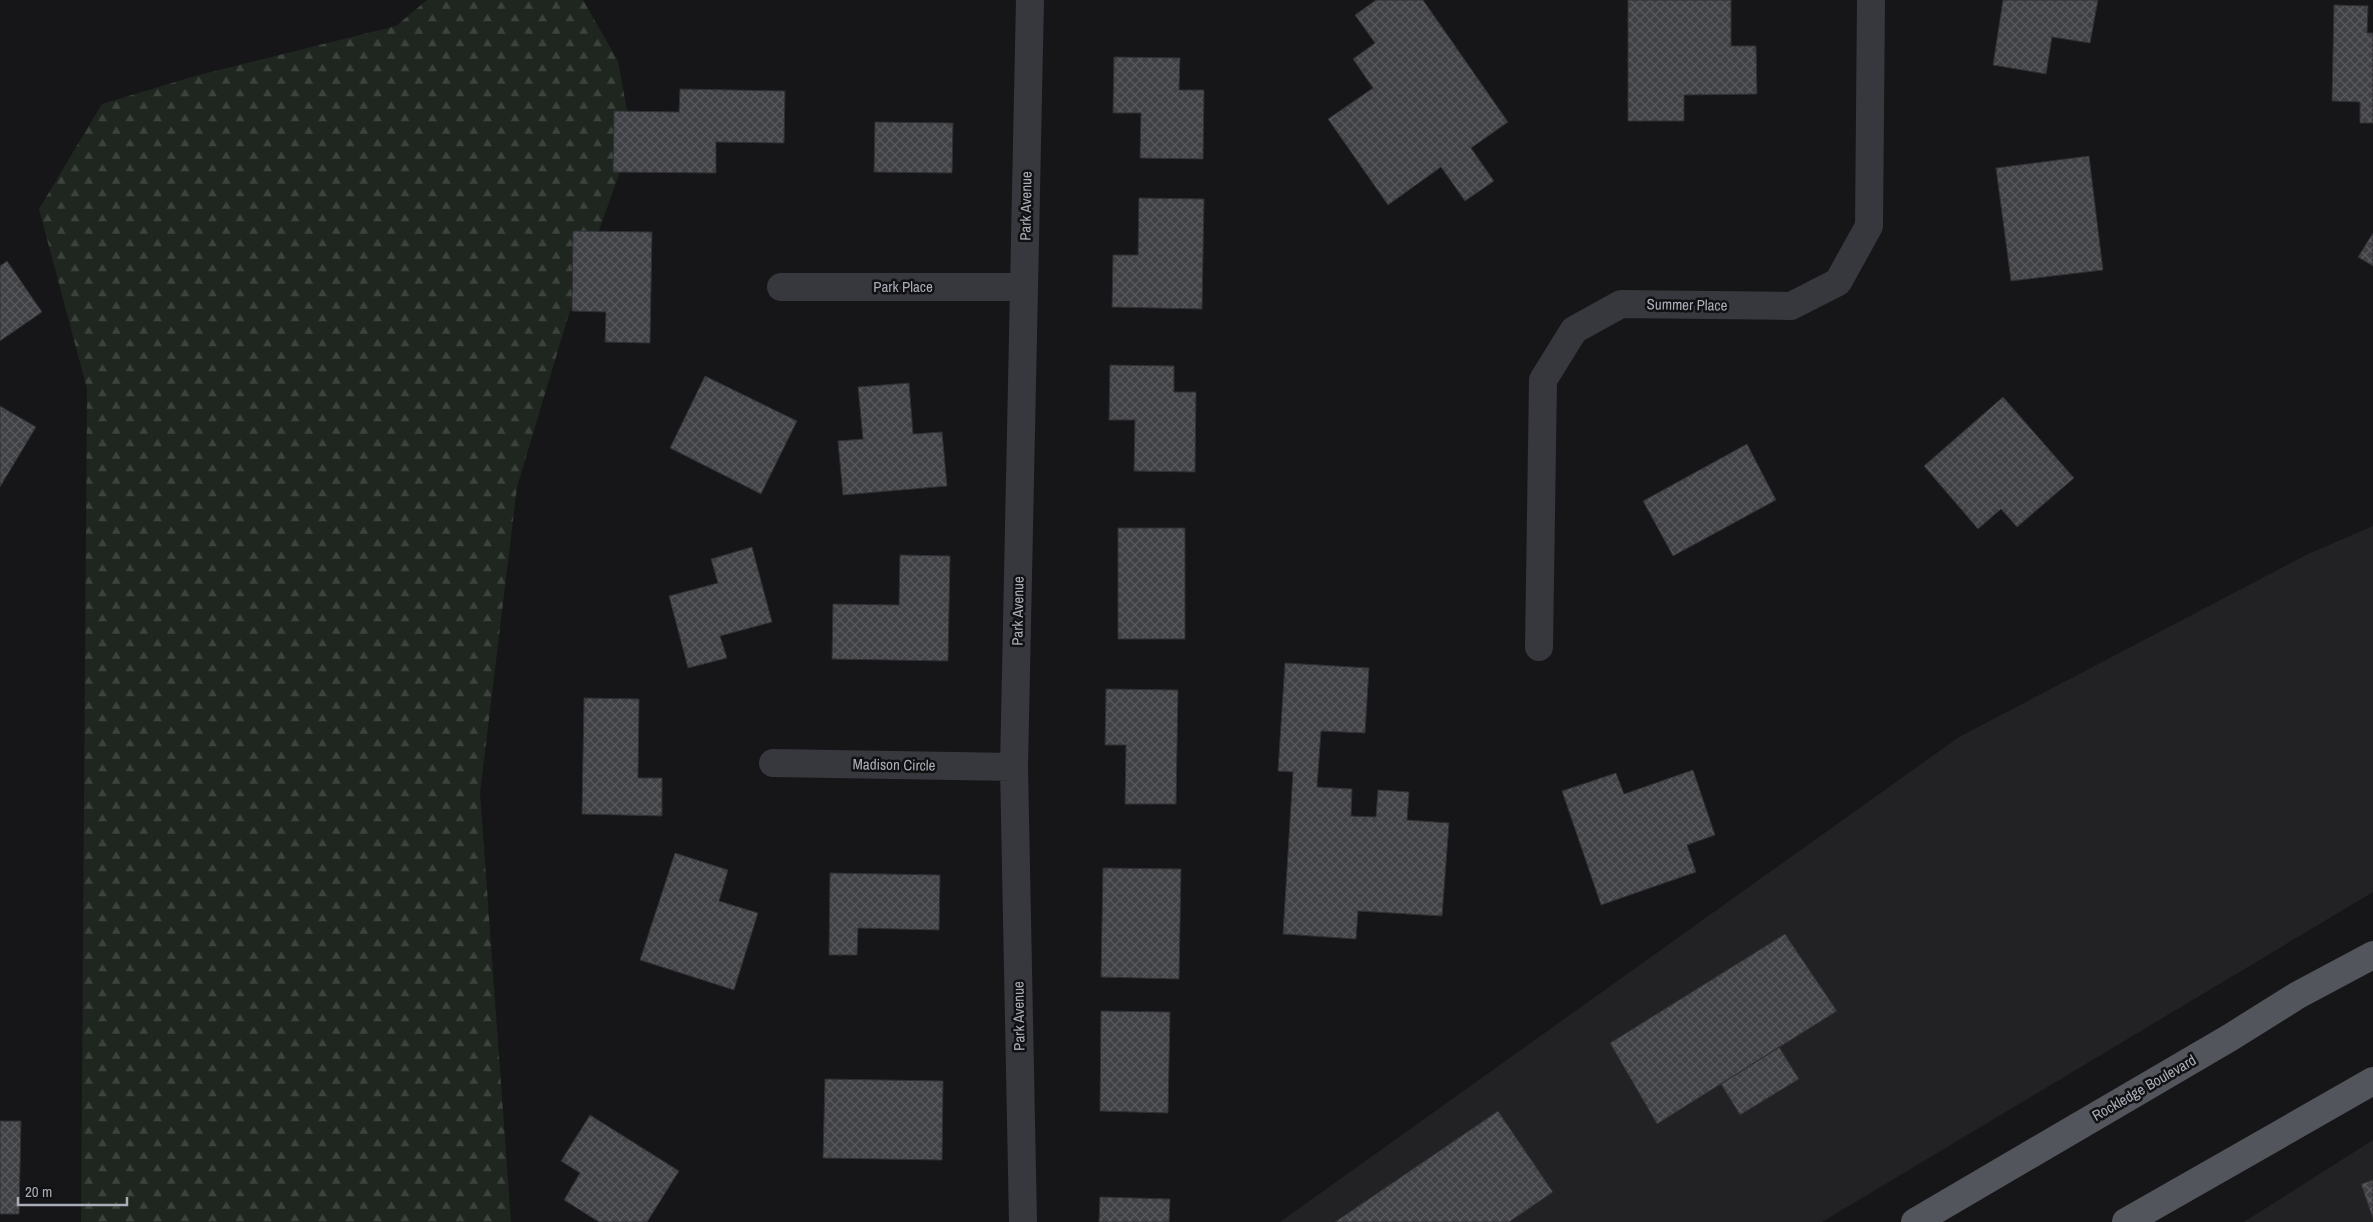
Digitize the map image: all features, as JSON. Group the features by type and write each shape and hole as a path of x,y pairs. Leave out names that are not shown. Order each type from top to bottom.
{"main road":[{"name":"Rockledge Boulevard","path":"1915,1222 2231,1037 2298,995 2373,956"},
{"path":"2126,1222 2373,1081"}],"street":[{"name":"Park Avenue","path":"1022,1222 1014,767 1030,0"},
{"name":"Summer Place","path":"1539,647 1544,380 1574,330 1622,304 1790,306 1838,282 1869,226 1871,0"},
{"name":"Park Place","path":"781,287 1024,287"},
{"name":"Madison Circle","path":"773,763 1014,767"}],"shaded area":[{"path":"2373,526 2373,892 1822,1222 1280,1222 1959,737 2308,554"},
{"path":"2373,1140 2373,1222 2244,1222"}],"green space":[{"path":"427,0 583,0 618,61 632,138 567,320 517,487 480,793 511,1222 81,1222 87,389 39,209 102,104 195,76 396,26"}],"building":[{"path":"1376,0 1423,0 1508,122 1471,148 1494,181 1465,201 1441,167 1388,205 1328,119 1373,88 1353,59 1375,43 1355,15"},
{"path":"1628,0 1731,0 1731,46 1756,46 1757,94 1684,95 1684,121 1628,121"},
{"path":"2003,0 2098,0 2090,43 2052,37 2046,74 1993,65"},
{"path":"2334,5 2368,6 2367,33 2373,33 2373,123 2360,123 2360,102 2332,101"},
{"path":"1114,57 1180,58 1179,90 1204,90 1203,159 1140,158 1141,113 1113,113"},
{"path":"680,89 785,91 784,143 716,142 716,173 613,172 614,111 679,112"},
{"path":"875,122 953,123 952,173 874,172"},
{"path":"2089,156 2103,270 2011,281 1996,168"},
{"path":"1139,198 1204,199 1202,309 1112,307 1113,255 1138,255"},
{"path":"573,231 652,232 650,343 605,342 606,312 572,311"},
{"path":"2373,233 2373,266 2358,257"},
{"path":"7,261 42,312 0,341 0,266"},
{"path":"1110,365 1174,366 1174,392 1196,392 1195,472 1134,471 1135,420 1109,420"},
{"path":"705,376 797,421 761,494 670,448"},
{"path":"909,383 913,434 942,432 947,486 843,495 838,441 863,439 858,387"},
{"path":"2003,397 2074,478 2017,527 2001,509 1978,529 1924,466"},
{"path":"0,406 36,427 0,487"},
{"path":"1747,444 1776,500 1673,556 1643,501"},
{"path":"1118,528 1185,528 1185,639 1118,639"},
{"path":"752,547 772,622 720,636 727,658 688,668 669,596 718,583 711,559"},
{"path":"900,555 950,556 948,661 832,659 833,604 899,605"},
{"path":"1285,663 1369,668 1365,733 1321,731 1317,787 1352,789 1351,816 1376,817 1378,790 1409,792 1407,820 1449,823 1442,916 1358,911 1356,939 1283,934 1293,772 1278,771"},
{"path":"1106,689 1178,690 1176,804 1125,804 1126,745 1105,745"},
{"path":"584,698 639,699 638,778 662,778 662,816 582,814"},
{"path":"1693,770 1715,835 1687,845 1696,872 1601,905 1562,791 1616,773 1624,794"},
{"path":"675,853 728,870 719,901 758,913 734,990 640,960"},
{"path":"1103,868 1181,869 1179,979 1101,977"},
{"path":"830,873 940,875 939,930 858,928 857,955 829,955"},
{"path":"1785,934 1837,1011 1657,1124 1610,1043"},
{"path":"1101,1011 1170,1012 1168,1113 1100,1111"},
{"path":"1779,1047 1799,1079 1740,1115 1721,1084"},
{"path":"825,1079 943,1081 942,1160 823,1158"},
{"path":"1498,1111 1553,1192 1509,1222 1335,1222"},
{"path":"590,1115 679,1171 647,1222 599,1222 564,1200 580,1173 561,1161"},
{"path":"0,1121 21,1121 19,1214 0,1214"},
{"path":"2373,1180 2373,1219 2361,1184"},
{"path":"1100,1197 1170,1199 1169,1222 1099,1222"}]}
